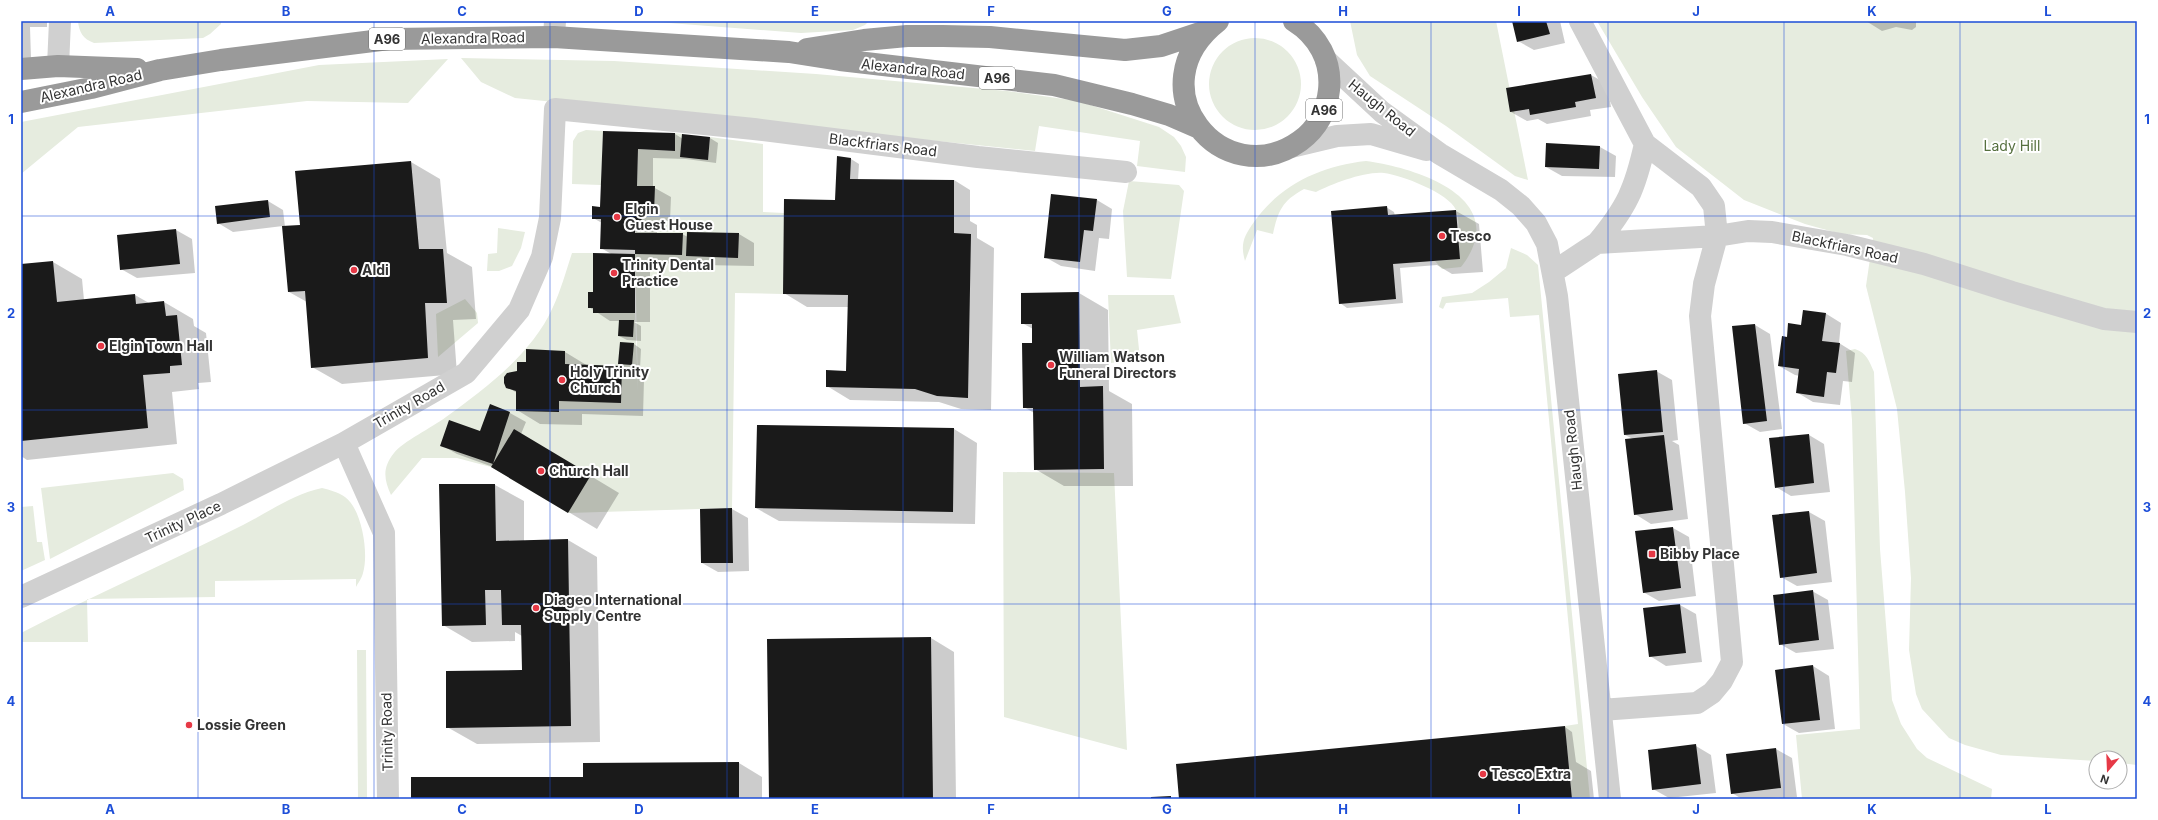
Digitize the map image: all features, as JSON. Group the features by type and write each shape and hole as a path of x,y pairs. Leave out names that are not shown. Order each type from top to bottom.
{"highway":[{"path":"1294,21 1305,28 1323,52"},
{"name":"Alexandra Road","path":"1211,27 1191,49 1184,76 1184,90 1189,110 1199,128 1208,138 1226,149 1246,155 1268,155 1291,148 1307,136 1320,119 1328,101 1330,81 1323,52 1322,21"},
{"name":"Alexandra Road","path":"788,52 864,40 907,36 990,37 1125,50 1161,46 1211,27"},
{"name":"Alexandra Road","path":"21,102 91,88 160,70 221,60 389,39 555,29 788,52 840,60 1054,85 1132,104 1168,115 1199,128"},
{"name":"Alexandra Road","path":"21,69 58,66 160,70"}],"street":[{"path":"58,66 60,21"},
{"path":"1580,21 1645,144 1701,187 1708,195 1714,206 1717,236 1704,284 1700,316 1732,662 1722,681 1712,693 1697,703 1601,710"},
{"name":"Haugh Road","path":"1323,52 1382,112 1440,154 1501,190 1520,206 1542,232 1547,244 1553,272 1610,799"},
{"name":"Trinity Road","path":"388,799 384,533 344,443 466,373 519,310 542,257 550,218 555,109 641,116"},
{"name":"Blackfriars Road","path":"641,116 978,157 1126,172"},
{"name":"Haugh Road","path":"1291,148 1337,136 1371,134 1440,154"},
{"path":"1553,272 1597,243 1616,221 1631,195 1645,144"},
{"name":"Blackfriars Road","path":"1597,243 1717,236 1748,231 1772,232 1847,245 1924,264 2012,292 2104,318 2137,322"},
{"name":"Trinity Place","path":"21,598 221,504 344,443"}],"green space":[{"path":"78,21 221,21 221,24 203,38 94,43 82,35 79,29"},
{"path":"643,21 869,21 865,25 853,30 801,33"},
{"path":"1350,21 1496,21 1528,180 1515,176 1446,126 1370,76 1357,55"},
{"name":"Lady Hill","path":"1597,21 2137,21 2137,765 2128,764 2128,750 2088,750 2088,760 2001,755 1965,745 1949,738 1922,709 1916,694 1909,650 1911,578 1897,409 1866,286 1873,238 1867,235 1841,234 1805,224 1744,200 1676,147 1642,97"},
{"path":"1246,38 1264,38 1281,45 1294,58 1301,75 1301,93 1294,110 1281,123 1264,130 1246,130 1229,123 1216,110 1209,93 1209,75 1216,58 1229,45"},
{"path":"461,58 614,61 816,74 1007,91 1078,101 1159,127 1174,137 1181,146 1186,157 1185,172 1137,166 1140,141 1039,126 1035,151 515,98 481,82"},
{"path":"448,59 408,103 307,101 78,127 21,174 21,122 319,65"},
{"path":"586,130 603,131 601,185 572,184 573,141 578,133"},
{"path":"675,133 682,134 708,159 710,137 763,144 763,212 784,213 783,294 735,293 732,508 568,513 491,467 457,458 422,458 391,495 385,474 390,458 404,444 440,421 477,394 507,369 520,355 544,324 553,307 572,253 593,253 593,292 588,292 588,308 593,308 594,313 635,313 638,392 635,254 638,149 675,151"},
{"path":"1366,161 1410,171 1433,180 1453,191 1468,205 1476,223 1474,243 1461,267 1442,269 1435,261 1460,259 1458,219 1456,210 1452,204 1435,191 1401,177 1384,173 1358,176 1331,185 1316,192 1304,189 1297,193 1282,207 1273,234 1257,230 1245,261 1243,245 1245,236 1265,209 1289,187 1318,172 1349,163"},
{"path":"1129,181 1179,185 1184,191 1171,279 1127,277 1123,211"},
{"path":"498,228 525,232 521,248 512,266 499,271 487,271 488,254 497,253"},
{"path":"1511,248 1527,255 1538,265 1590,799 1572,799 1565,726 1578,724 1539,315 1510,317 1508,298 1446,303 1443,309 1439,307 1442,297 1472,293 1489,282 1506,268"},
{"path":"1108,295 1174,295 1181,323 1137,330 1140,359 1111,363"},
{"path":"465,299 477,313 478,323 438,357 436,314"},
{"path":"1855,349 1865,355 1874,372 1880,549 1892,700 1901,724 1917,749 1927,758 1992,789 1991,799 1802,799 1796,735 1860,729 1852,420 1846,351"},
{"path":"1003,472 1114,473 1127,750 1004,717"},
{"path":"173,473 183,479 184,490 50,559 41,488"},
{"path":"322,488 342,495 351,503 356,511 363,532 365,565 361,579 356,587 356,579 215,581 215,597 89,599 243,525 301,494"},
{"path":"33,506 37,542 42,542 45,560 21,571 21,507"},
{"path":"87,600 88,642 21,642 21,633"},
{"path":"357,650 366,650 367,799 358,799"}],"building":[{"path":"1512,21 1546,21 1550,34 1517,42"},
{"path":"1591,74 1596,98 1575,102 1576,107 1530,115 1529,109 1510,112 1506,88"},
{"path":"603,131 675,133 675,151 638,149 637,186 655,186 654,213 642,213 641,228 635,228 635,233 683,233 682,255 635,254 635,250 600,249 601,219 592,219 592,206 600,207"},
{"path":"682,134 710,137 708,160 680,157"},
{"path":"1546,143 1600,146 1599,169 1545,167"},
{"path":"837,156 851,158 850,179 954,180 954,233 971,234 968,398 937,396 915,389 826,387 826,370 846,371 848,295 783,294 784,199 835,200"},
{"name":"Aldi","path":"411,161 419,249 443,249 447,303 425,303 428,358 311,368 305,291 288,292 282,226 300,225 295,171"},
{"path":"1051,194 1097,199 1093,231 1084,230 1080,262 1044,258"},
{"path":"268,200 270,217 217,224 215,206"},
{"path":"1387,206 1388,215 1456,210 1460,259 1393,264 1396,299 1339,304 1331,211"},
{"path":"176,229 180,264 120,270 117,235"},
{"path":"687,232 739,233 738,258 686,256"},
{"name":"Trinity Dental Practice","path":"593,253 635,254 635,313 593,313 593,308 588,308 588,292 593,292"},
{"name":"Elgin Town Hall","path":"53,261 57,302 135,294 136,304 164,301 166,316 177,315 182,365 170,366 170,373 143,375 148,428 21,441 21,264"},
{"name":"William Watson Funeral Directors","path":"1079,292 1080,387 1103,386 1104,469 1034,470 1033,408 1023,408 1022,343 1032,343 1032,324 1021,324 1021,293"},
{"path":"1803,310 1826,313 1822,341 1840,343 1836,373 1827,372 1824,397 1796,393 1799,369 1778,366 1782,336 1787,337 1788,323 1801,325"},
{"path":"619,320 634,320 633,337 618,336"},
{"path":"1755,324 1767,421 1743,424 1732,326"},
{"path":"620,342 634,343 632,365 618,364"},
{"name":"Holy Trinity Church","path":"526,349 565,351 565,364 622,366 621,403 559,401 559,412 516,411 516,391 506,388 504,377 507,373 517,371 517,362 526,362"},
{"path":"1657,370 1663,432 1624,435 1618,374"},
{"path":"490,404 510,412 493,464 440,446 449,420 480,431"},
{"path":"757,425 954,428 953,512 755,508"},
{"name":"Church Hall","path":"514,429 591,475 568,513 491,467"},
{"path":"1809,434 1814,483 1775,488 1769,438"},
{"path":"1664,435 1673,510 1634,515 1625,439"},
{"name":"Diageo International Supply Centre","path":"439,484 495,484 496,541 568,539 571,726 446,728 446,671 522,670 521,625 502,625 501,590 485,590 486,625 442,626"},
{"path":"732,508 733,563 701,563 700,509"},
{"path":"1809,511 1817,573 1780,578 1772,515"},
{"path":"1673,527 1681,588 1643,593 1635,531"},
{"path":"1813,590 1819,640 1779,645 1773,595"},
{"path":"1680,604 1686,653 1649,657 1643,608"},
{"path":"931,637 933,799 769,799 767,639"},
{"path":"1813,665 1820,720 1782,724 1775,670"},
{"path":"1565,726 1572,799 1179,799 1176,764"},
{"path":"1696,744 1701,784 1652,790 1648,750"},
{"path":"1776,748 1781,788 1731,794 1726,754"},
{"path":"739,762 739,799 411,799 411,777 583,777 583,763"},
{"path":"1171,796 1171,799 1151,799 1151,797"}],"place":[{"name":"Elgin Guest House","path":"617,217"},
{"name":"Tesco","path":"1442,236"},
{"name":"Aldi","path":"354,270"},
{"name":"Trinity Dental Practice","path":"614,273"},
{"name":"Elgin Town Hall","path":"101,346"},
{"name":"William Watson Funeral Directors","path":"1051,365"},
{"name":"Holy Trinity Church","path":"562,380"},
{"name":"Church Hall","path":"541,471"},
{"name":"Bibby Place","path":"1652,554"},
{"name":"Diageo International Supply Centre","path":"536,608"},
{"name":"Lossie Green","path":"189,725"},
{"name":"Tesco Extra","path":"1483,774"}]}
